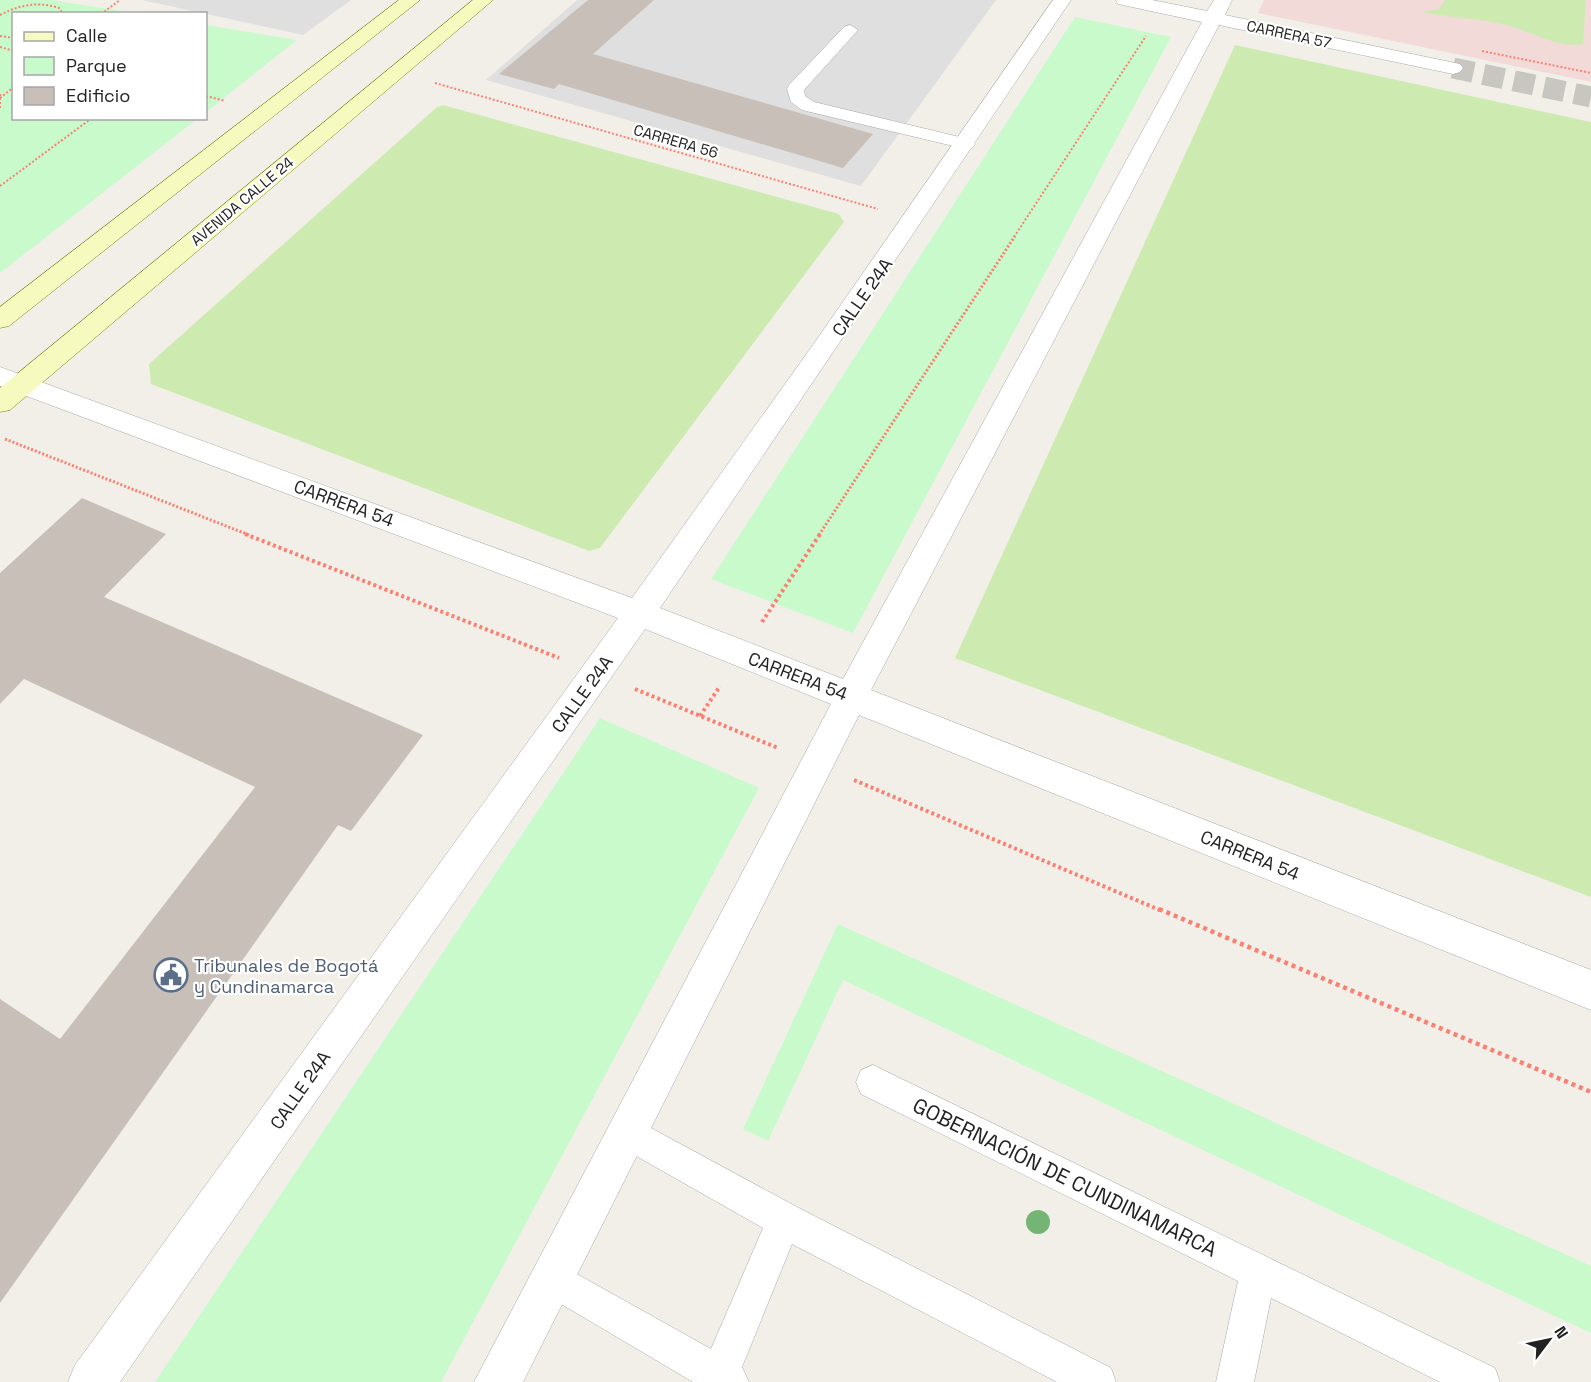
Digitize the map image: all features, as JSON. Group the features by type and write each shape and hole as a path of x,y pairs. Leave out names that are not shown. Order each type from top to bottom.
{"main road":[{"path":"0,320 411,0"},
{"name":"AVENIDA CALLE 24","path":"0,403 11,380 484,0"}],"street":[{"name":"CALLE 24A","path":"92,1382 641,614 915,220 1062,0"},
{"name":"CARRERA 57","path":"1125,0 1164,8 1218,9 1453,68"},
{"path":"498,1382 851,697 1218,9"},
{"name":"CARRERA 54","path":"11,380 641,614 1591,990"}],"lane":[{"path":"849,30 795,89 797,98 808,106 966,144"},
{"name":"GOBERNACIÓN DE CUNDINAMARCA","path":"873,1082 1481,1382"},
{"path":"627,1132 784,1220 1097,1382"},
{"path":"552,1278 724,1379 784,1220"},
{"path":"1235,1382 1258,1272"}],"path":[{"path":"104,12 120,0"},
{"path":"0,15 19,7 42,4 59,8 62,12"},
{"path":"699,716 1164,8"},
{"name":"CARRERA 56","path":"431,82 915,220"},
{"path":"207,96 226,101"},
{"path":"0,97 0,110"},
{"path":"0,186 89,120"},
{"path":"0,437 19,444"}],"shaded area":[{"path":"142,0 351,0 303,35 207,14 207,12"},
{"path":"577,0 996,0 861,186 486,80"},
{"path":"1264,0 1591,0 1591,82 1258,13"}],"green space":[{"path":"0,0 51,0 128,12 12,12 12,120 196,120 0,273"},
{"path":"1445,0 1586,0 1583,44 1564,44 1496,23 1422,12 1439,9"},
{"path":"1075,17 1171,37 853,633 711,579"},
{"path":"207,25 297,40 207,111"},
{"path":"1235,45 1591,122 1591,897 955,658"},
{"path":"443,105 839,214 844,222 600,548 589,551 151,384 149,364 437,107"},
{"path":"600,718 759,788 441,1382 155,1382"},
{"path":"838,924 1591,1266 1591,1333 843,980 768,1141 743,1129"}],"building":[{"path":"588,0 654,0 593,54 873,134 843,168 559,84 554,89 499,74"},
{"path":"82,498 166,534 104,597 423,735 351,831 338,825 0,1303 0,999 60,1039 255,787 24,679 0,704 0,573"}],"tunnel":[{"path":"1453,68 1591,97"}],"place":[{"name":"Tribunales de Bogotá y Cundinamarca","path":"171,975"}]}
